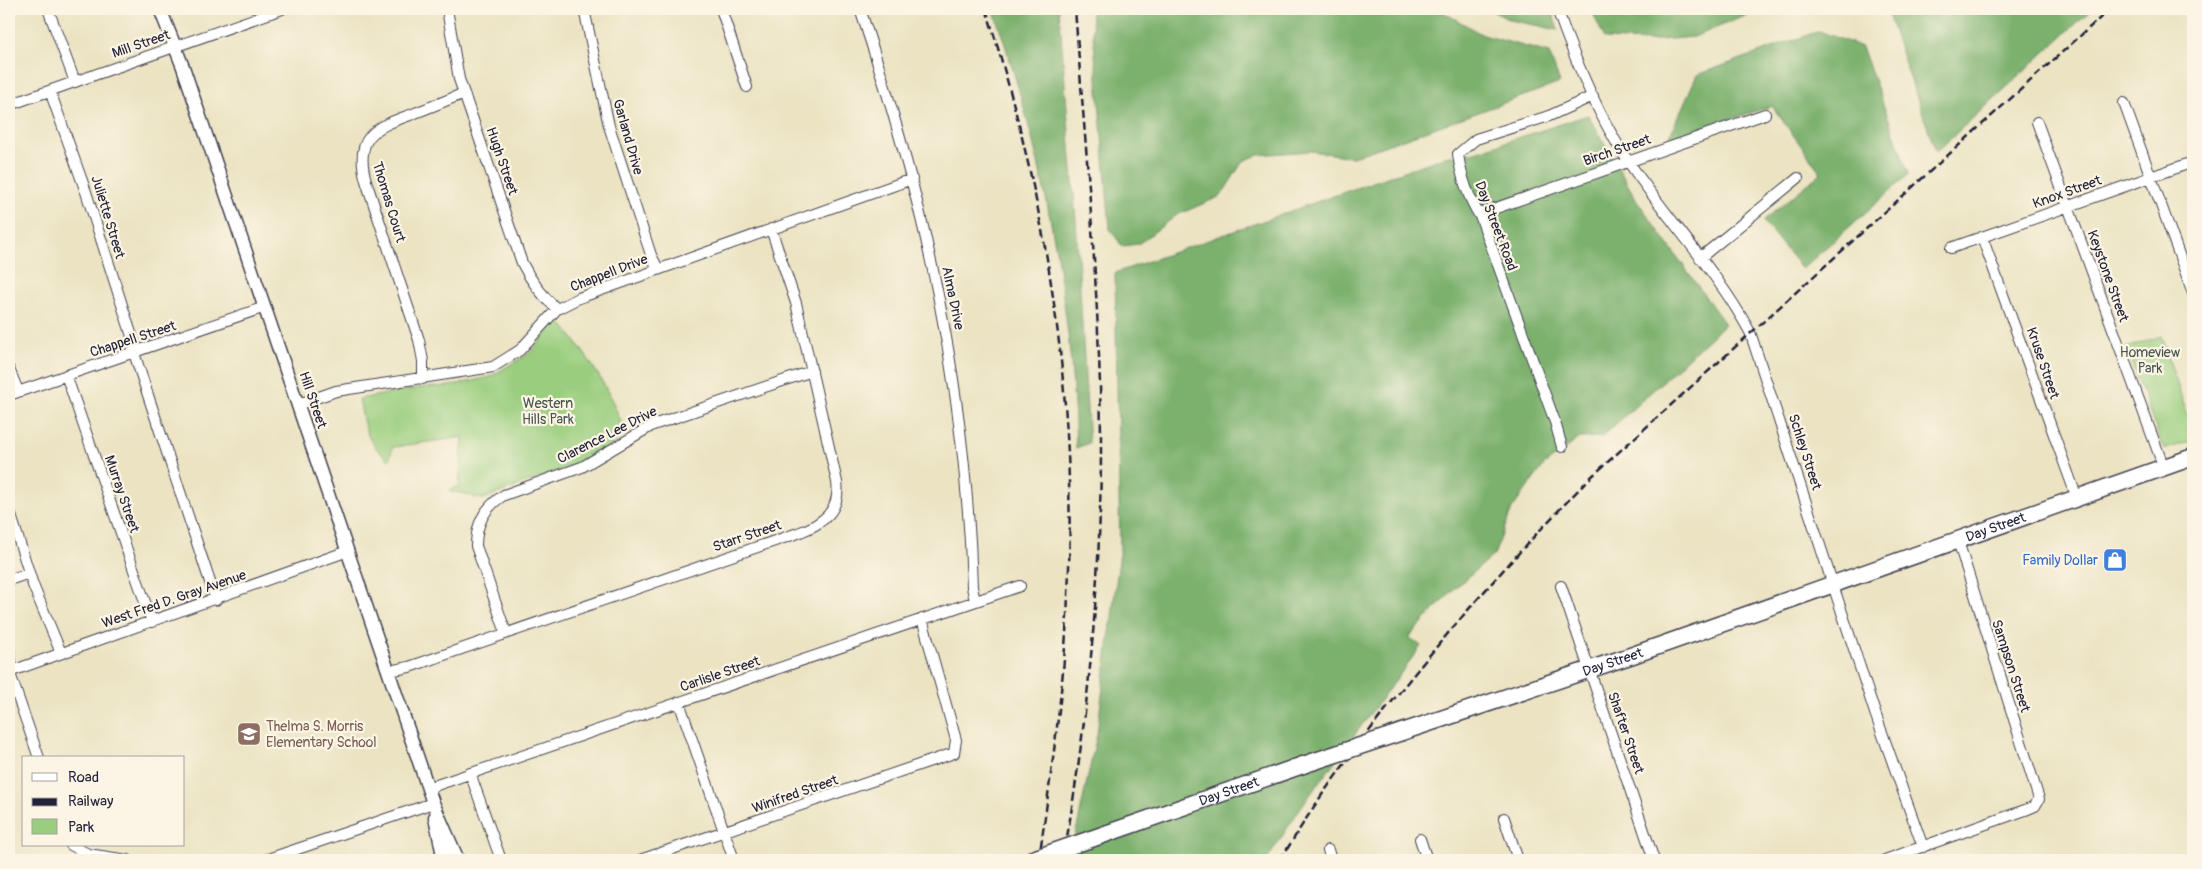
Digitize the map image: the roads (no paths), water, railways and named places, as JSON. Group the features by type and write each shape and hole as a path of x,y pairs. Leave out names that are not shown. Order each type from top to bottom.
{"main road":[{"name":"Day Street","path":"1030,860 1303,765 1589,670 2193,457"}],"street":[{"path":"48,9 75,82"},
{"name":"Hill Street","path":"160,9 266,307 433,803 458,860"},
{"name":"Mill Street","path":"9,105 282,9"},
{"name":"Hugh Street","path":"447,9 455,62 464,93 522,263 535,285 557,309"},
{"name":"Garland Drive","path":"584,9 609,126 651,256 658,269"},
{"path":"721,9 747,86"},
{"name":"Alma Drive","path":"860,9 891,104 912,180 935,276 954,378 966,476 972,587 975,601"},
{"path":"1557,9 1576,60 1594,97"},
{"name":"Juliette Street","path":"50,91 86,192 216,600"},
{"name":"Thomas Court","path":"423,379 423,362 419,340 366,181 362,166 362,152 368,138 380,126 464,93"},
{"name":"Schley Street","path":"1594,97 1628,161 1732,300 1750,332 1832,585 1923,847"},
{"name":"Day Street Road","path":"1562,447 1555,422 1479,214 1460,171 1458,154 1476,139 1549,116 1594,97"},
{"path":"2124,103 2193,293"},
{"name":"Birch Street","path":"1479,214 1765,114"},
{"name":"Keystone Street","path":"2037,122 2164,468"},
{"name":"Knox Street","path":"1951,248 2193,162"},
{"path":"1700,258 1798,178"},
{"name":"Chappell Drive","path":"299,404 336,391 480,370 502,363 520,350 557,309 579,298 912,180"},
{"name":"Starr Street","path":"389,671 409,667 798,533 823,522 835,506 838,488 796,303 771,229"},
{"name":"Kruse Street","path":"1982,237 2078,498"},
{"name":"Chappell Street","path":"14,393 266,307"},
{"path":"9,369 14,393"},
{"name":"Clarence Lee Drive","path":"506,633 476,546 476,535 482,516 495,500 582,466 653,425 812,371"},
{"name":"Murray Street","path":"66,376 152,622"},
{"path":"9,508 30,572 61,653"},
{"name":"Sampson Street","path":"1923,847 2028,809 2035,806 2039,799 1958,541"},
{"name":"West Fred D. Gray Avenue","path":"10,671 216,600 348,551"},
{"path":"9,580 30,572"},
{"name":"Carlisle Street","path":"428,788 1020,586"},
{"name":"Shafter Street","path":"1561,586 1654,860"},
{"name":"Winifred Street","path":"640,860 950,755 956,750 951,721 922,619"},
{"path":"9,650 10,671 38,756"},
{"path":"679,702 734,860"},
{"path":"470,774 501,860"},
{"path":"265,860 433,803"},
{"name":"Hill Street","path":"433,803 439,848 444,860"},
{"path":"1504,818 1518,860"},
{"path":"1420,839 1427,860"},
{"path":"73,846 88,854 128,860"},
{"path":"1885,860 1923,847"}],"railway":[{"path":"986,9 1027,158 1042,233 1055,308 1068,460 1070,537 1065,646 1056,738 1039,860"},
{"path":"1063,860 1086,704 1096,599 1101,442 1095,279 1075,9"},
{"path":"1280,860 1325,791 1392,701 1488,587 1590,478 2110,9"}],"place":[{"name":"Family Dollar","path":"2115,560"},
{"name":"Thelma S. Morris Elementary School","path":"249,734"}],"park label":[{"name":"Homeview Park","path":"2150,360"},
{"name":"Western Hills Park","path":"548,412"}]}
